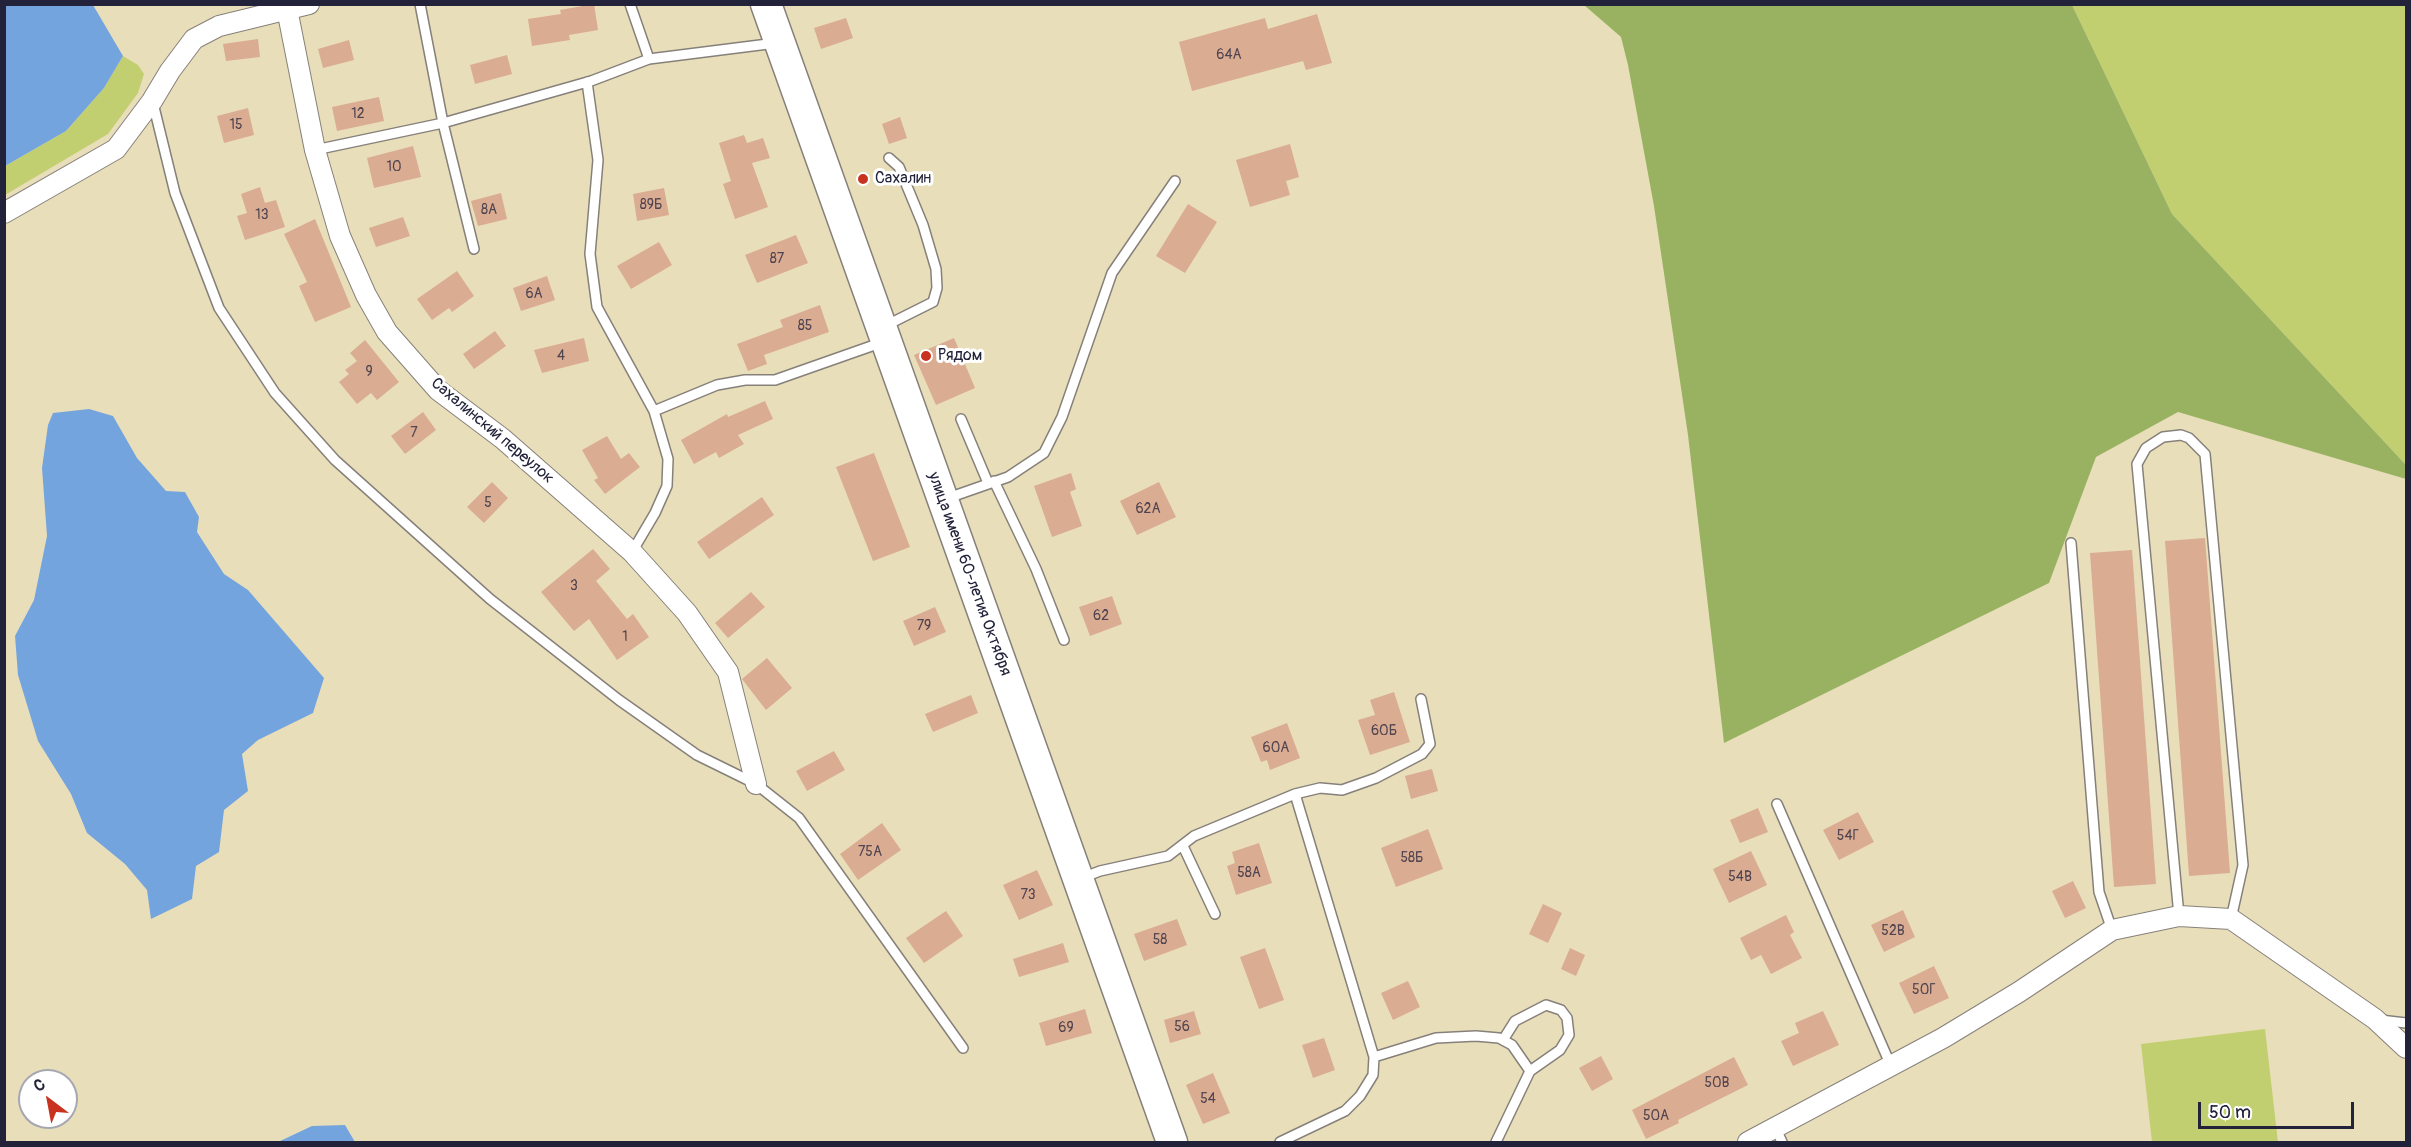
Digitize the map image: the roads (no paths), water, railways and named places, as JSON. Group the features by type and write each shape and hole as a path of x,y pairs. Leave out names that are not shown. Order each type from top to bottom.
{"main road":[{"name":"улица имени 60-летия Октября","path":"766,4 1172,1143"}],"street":[{"path":"4,213 116,149 194,39 219,26 287,7 309,4"},
{"name":"Сахалинский переулок","path":"287,7 315,150 340,236 366,295 387,332 438,390 503,439 632,552 687,613 728,672 756,784"},
{"path":"1748,1143 1779,1136 1890,1066 1943,1038 2019,992 2112,930 2179,916 2231,919 2375,1019 2406,1048"}],"lane":[{"path":"420,4 443,123 474,249"},
{"path":"630,4 649,59"},
{"path":"315,150 443,123 587,82 649,59 778,43"},
{"path":"587,82 598,160 590,254 597,308 654,411 668,459 667,486 656,513 632,552"},
{"path":"152,101 175,194 219,308 275,393 335,460 490,599 619,700 698,755 756,784 799,818 963,1048"},
{"path":"654,411 717,384 745,380 775,380 883,335 933,302 937,288 936,269 923,225 899,167 889,158"},
{"path":"943,500 1020,470 1044,453 1062,417 1112,273 1175,181"},
{"path":"961,418 1036,569 1065,639"},
{"path":"2179,916 2137,464 2146,448 2163,437 2181,435 2189,438 2205,454 2242,865 2231,919"},
{"path":"2071,543 2099,892 2112,930"},
{"path":"1078,880 1100,871 1168,856 1194,836 1295,794 1320,788 1342,790 1376,778 1422,754 1430,744 1421,699"},
{"path":"1280,1143 1345,1112 1360,1096 1372,1075 1374,1057 1295,794"},
{"path":"1777,804 1890,1066"},
{"path":"1183,846 1215,914"},
{"path":"1496,1143 1530,1071 1560,1050 1569,1035 1567,1018 1560,1010 1546,1005 1515,1021 1503,1040"},
{"path":"2375,1019 2406,1023"},
{"path":"1374,1057 1436,1038 1476,1036 1503,1040 1512,1045 1530,1071"}],"water":[{"path":"5,4 93,5 123,56 104,88 66,131 5,166"},
{"path":"89,409 113,416 137,458 166,491 185,492 199,517 197,532 224,574 248,590 324,678 313,713 258,740 242,754 248,791 224,810 219,852 196,866 192,899 151,919 147,890 125,864 87,833 71,794 38,741 18,675 15,636 34,600 47,536 42,468 48,425 53,413"},
{"path":"345,1125 355,1142 278,1142 312,1126"}],"place":[{"name":"Сахалин","path":"863,179"},
{"name":"Рядом","path":"926,356"}]}
